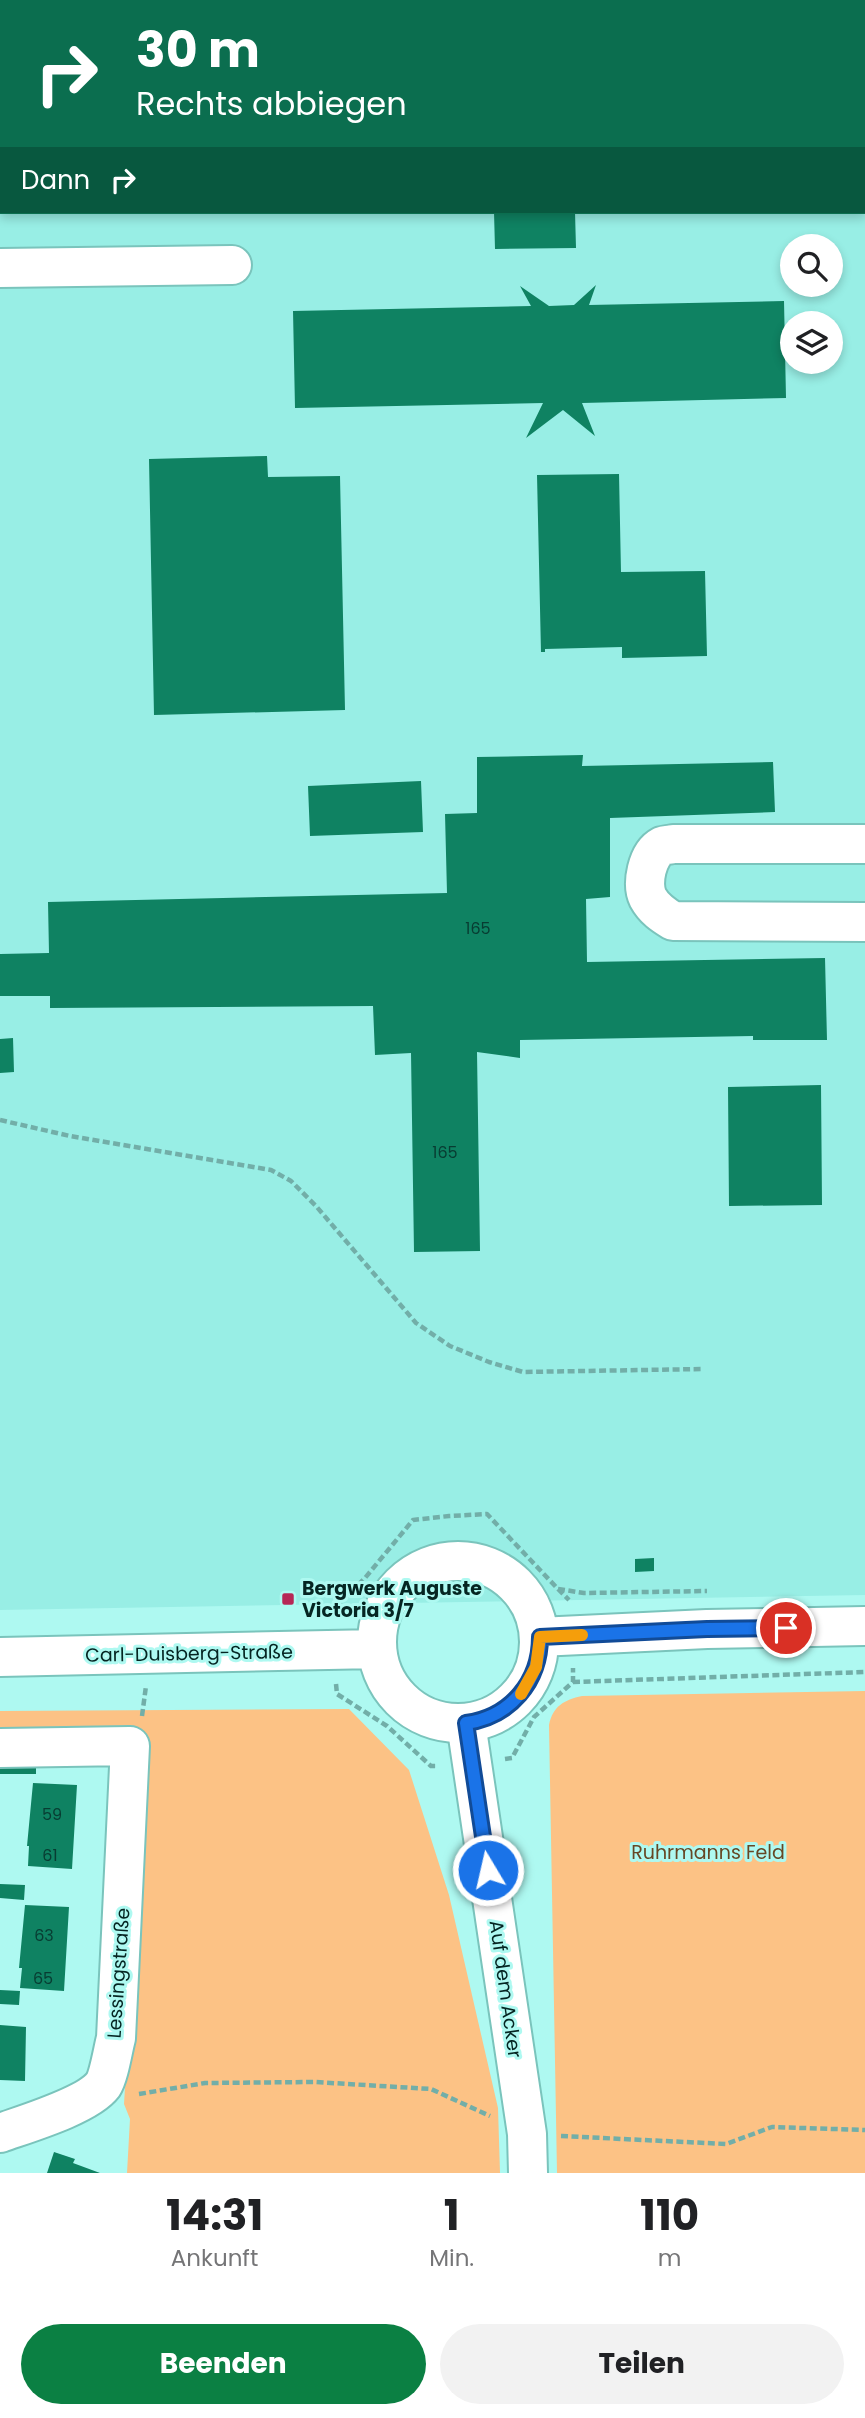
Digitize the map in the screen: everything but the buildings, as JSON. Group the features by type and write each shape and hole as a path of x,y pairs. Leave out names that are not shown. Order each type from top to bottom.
{"main road":[{"path":"0,268 232,265"},
{"path":"865,844 673,844 660,847 650,860 645,879 647,896 660,914 673,921 865,922"},
{"path":"452,1561 478,1562 512,1580 534,1611 557,1636 520,1695 496,1714 466,1723 438,1721 412,1709 392,1689 380,1663 377,1649 380,1621 392,1595 412,1575 438,1563 452,1561"},
{"path":"557,1636 707,1629 865,1626"},
{"name":"Carl-Duisberg-Straße","path":"0,1657 377,1649"},
{"name":"Auf dem Acker","path":"466,1723 527,2134 528,2173"},
{"path":"0,1748 130,1746"},
{"name":"Lessingstraße","path":"103,2084 116,2038 130,1746"},
{"path":"0,2133 53,2114 85,2098 103,2084"}],"path":[{"path":"0,1120 70,1136 271,1170 291,1181 316,1206 416,1323 450,1346 489,1362 523,1372 704,1369"},
{"path":"573,1682 557,1636 570,1600 487,1514 413,1520 365,1578 332,1611 332,1650 337,1694 387,1726 431,1766 512,1758 534,1717 573,1682 865,1672"},
{"path":"558,1589 584,1593 719,1591"},
{"path":"130,1746 140,1731 151,1654"},
{"path":"103,2084 129,2096 205,2083 315,2082 432,2089 527,2134 726,2144 772,2127 865,2130"}],"shaded area":[{"path":"0,214 865,214 865,1595 0,1610"}],"green space":[{"name":"Ruhrmanns Feld","path":"865,1691 865,2173 557,2173 549,1725 553,1713 565,1702 582,1696"},
{"path":"349,1709 409,1770 449,1895 498,2108 500,2173 127,2173 130,2119 124,2104 147,1735 0,1737 0,1711"}],"slow traffic":[{"path":"521,1694 536,1667 540,1637 582,1635"}],"place":[{"name":"Bergwerk Auguste Victoria 3/7","path":"288,1599"}],"route":[{"path":"488,1870 466,1723 476,1722 505,1709 527,1687 536,1667 540,1637 786,1628"}]}
